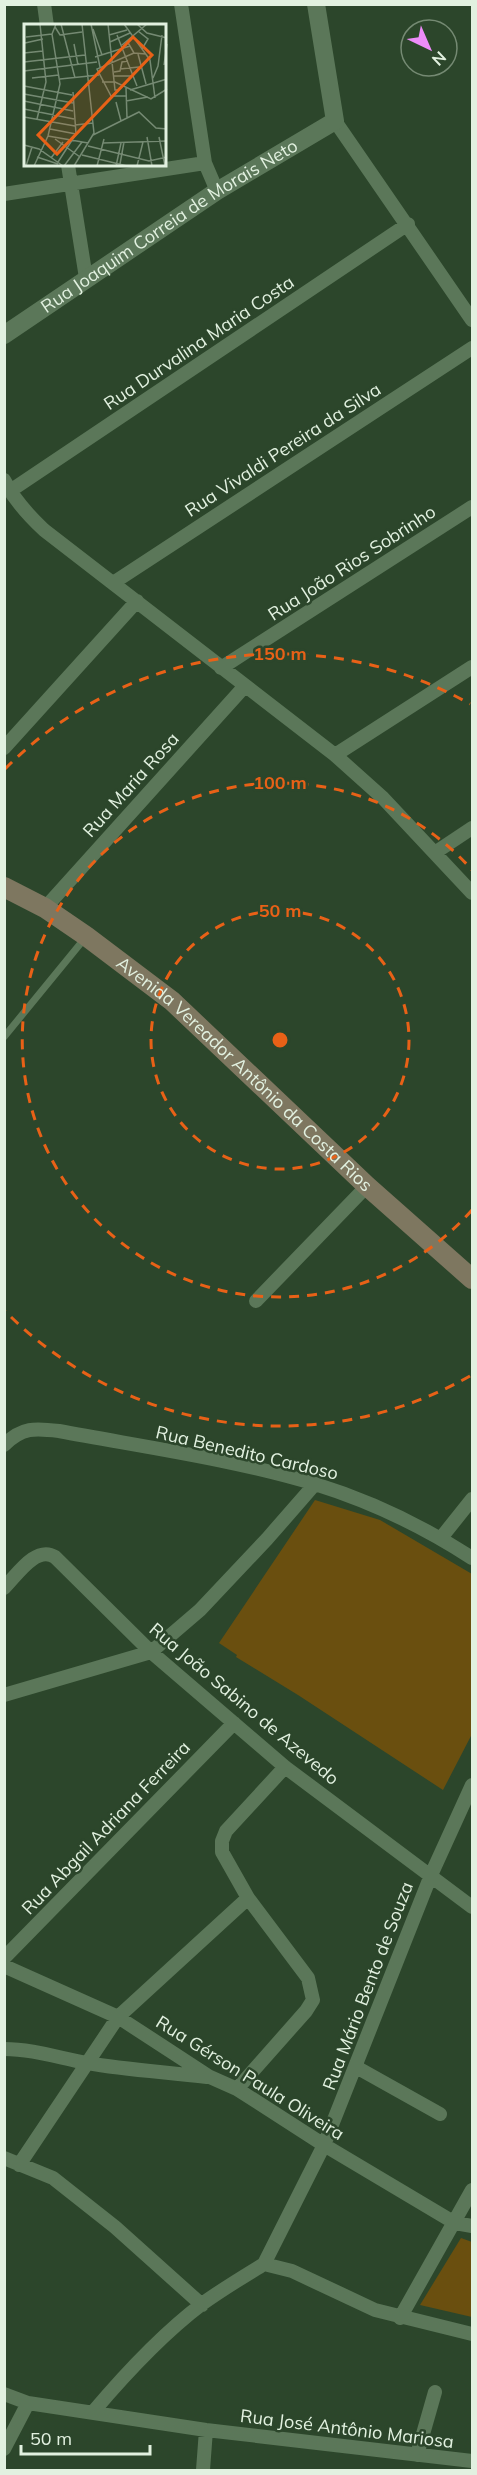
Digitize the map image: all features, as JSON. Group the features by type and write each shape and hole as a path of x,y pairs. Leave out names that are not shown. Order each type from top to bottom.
{"main road":[{"name":"Avenida Vereador Antônio da Costa Rios","path":"4,887 45,908 172,1001 367,1186 472,1279"}],"street":[{"path":"44,4 47,24"},
{"path":"181,4 205,163 217,191"},
{"path":"316,4 335,121 472,320"},
{"name":"Rua Joaquim Correia de Morais Neto","path":"4,335 217,191 335,121"},
{"path":"4,194 71,186 205,163"},
{"path":"68,166 86,278"},
{"name":"Rua Durvalina Maria Costa","path":"7,485 408,224"},
{"name":"Rua Vivaldi Pereira da Silva","path":"114,583 472,348"},
{"path":"7,485 26,513 44,530 244,687 335,755 383,798 472,892"},
{"name":"Rua João Rios Sobrinho","path":"221,668 472,507"},
{"path":"4,748 137,601"},
{"path":"335,755 472,667"},
{"name":"Rua Maria Rosa","path":"45,908 244,687"},
{"path":"436,852 472,828"},
{"path":"256,1301 367,1186"},
{"name":"Rua Benedito Cardoso","path":"4,1445 20,1433 34,1428 59,1431 218,1461 315,1484 385,1511 441,1538 472,1558"},
{"path":"4,1695 151,1652 200,1610 315,1484"},
{"path":"441,1538 472,1499"},
{"name":"Rua João Sabino de Azevedo","path":"4,1588 41,1553 48,1553 55,1557 151,1652 285,1767 472,1907"},
{"name":"Rua Abgail Adriana Ferreira","path":"4,1958 234,1723"},
{"path":"237,2089 306,2011 313,2000 309,1978 248,1898 222,1852 222,1841 226,1831 285,1767"},
{"name":"Rua Mário Bento de Souza","path":"264,2264 324,2145 431,1875 472,1785"},
{"path":"19,2165 118,2017 248,1898"},
{"name":"Rua Gérson Paula Oliveira","path":"4,1966 118,2017 210,2077 237,2089 324,2145 455,2223 472,2226"},
{"path":"4,2049 20,2049 86,2063 210,2077"},
{"path":"356,2067 440,2114"},
{"path":"4,2158 53,2178 116,2227 202,2305"},
{"path":"400,2318 472,2190"},
{"path":"93,2412 140,2360 202,2305 264,2264 292,2271 375,2310 472,2334"},
{"path":"417,2455 435,2392"},
{"name":"Rua José Antônio Mariosa","path":"4,2394 28,2403 206,2430 472,2461"},
{"path":"4,2449 28,2403"},
{"path":"203,2470 206,2430"}],"lane":[{"path":"4,1037 86,936"}],"shaded area":[{"path":"315,1500 380,1520 472,1574 472,1734 443,1790 236,1657 237,1655 219,1643"},
{"path":"461,2238 472,2242 472,2317 420,2305"}]}
